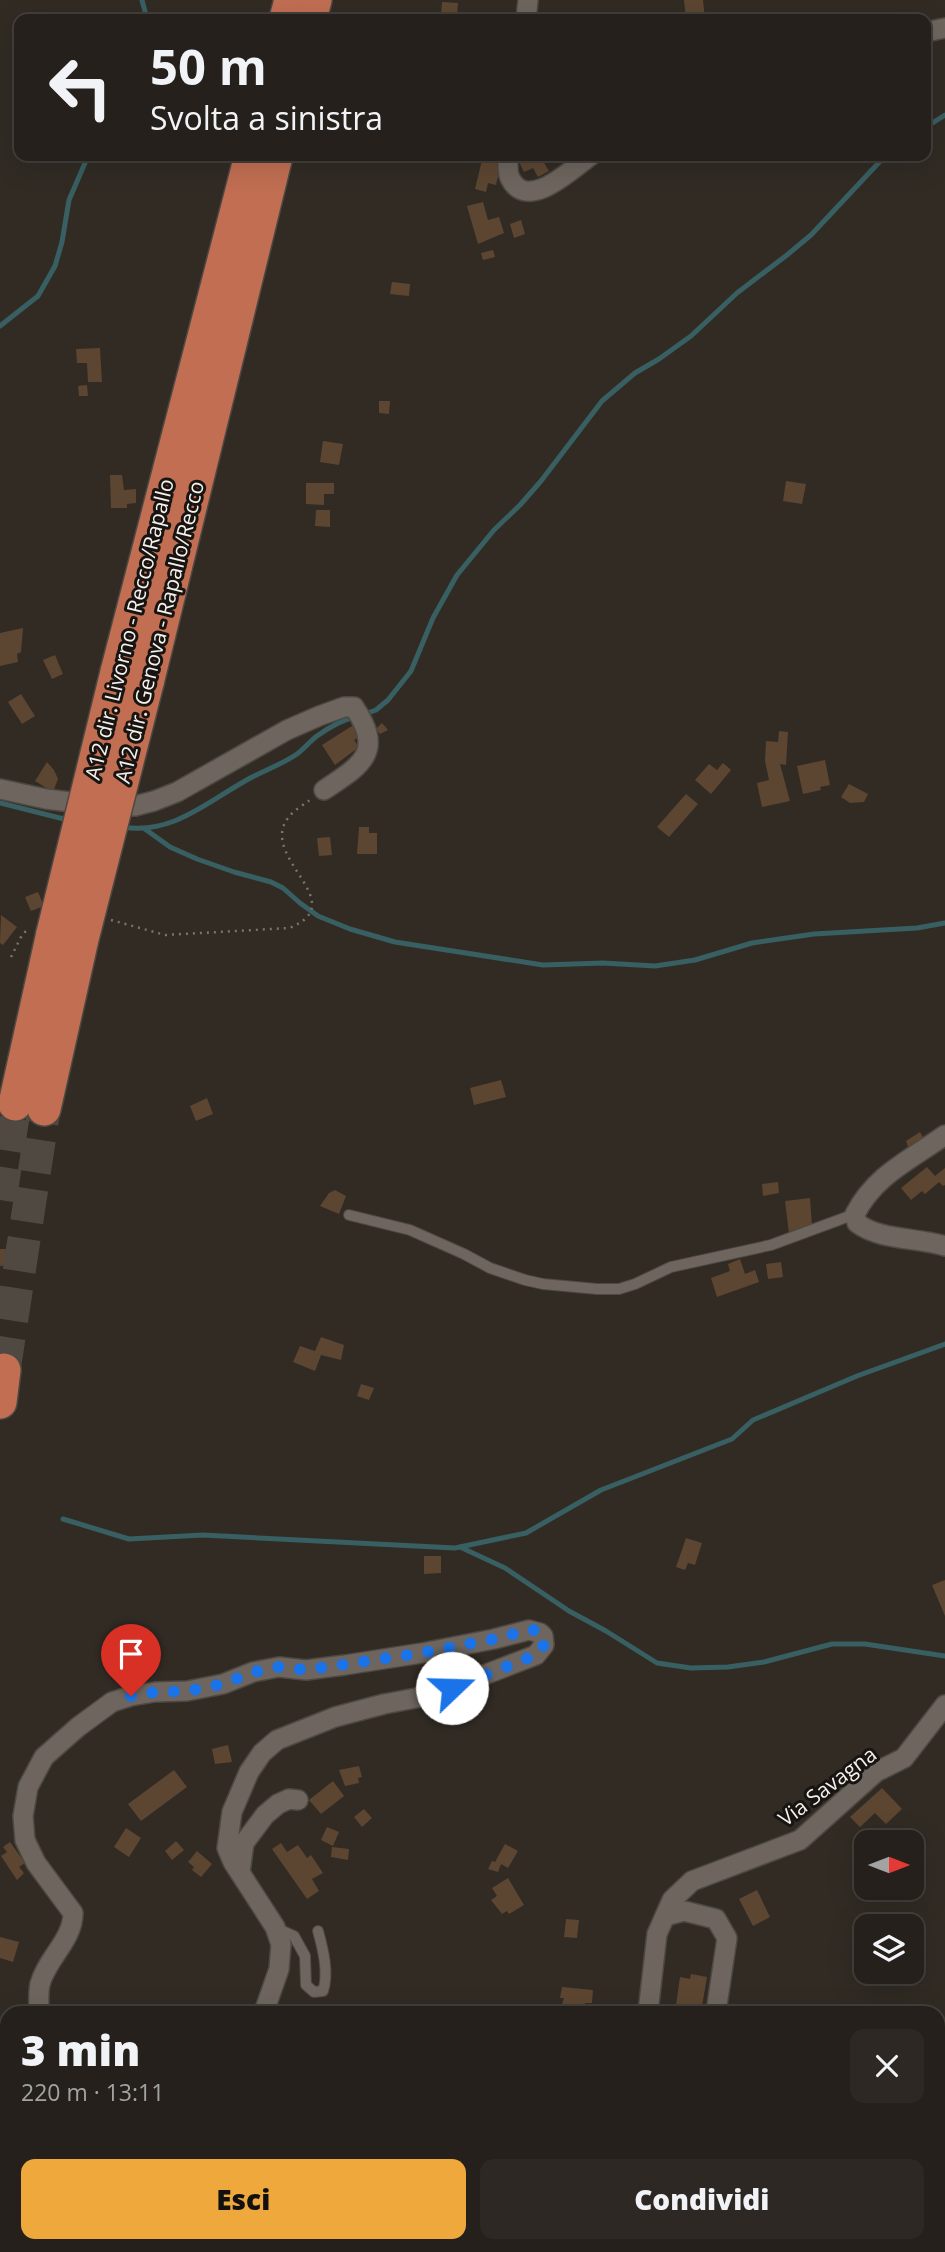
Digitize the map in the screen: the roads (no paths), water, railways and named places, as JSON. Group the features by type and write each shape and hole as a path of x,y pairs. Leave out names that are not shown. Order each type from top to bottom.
{"highway":[{"name":"A12 dir. Livorno - Recco/Rapallo","path":"132,678 250,161"},
{"name":"A12 dir. Genova - Rapallo/Recco","path":"30,1106 57,932 132,678 275,161"},
{"path":"0,1402 4,1370"}],"street":[{"path":"508,161 509,177 517,186 527,191 540,190 554,183 583,161"},
{"path":"0,789 46,799 95,805 135,806 154,802 177,792 287,730 344,707 354,707 362,719 370,742 366,758 324,790"},
{"path":"945,1135 891,1171 871,1189 855,1214 857,1223 866,1229 932,1241 945,1246"},
{"path":"39,2006 40,1985 50,1963 70,1932 73,1913 36,1863 25,1840 23,1816 28,1787 44,1757 78,1727 112,1702 131,1696 187,1691 223,1684 253,1672 279,1667 306,1670 345,1665 536,1630 543,1636 544,1645 536,1655 432,1695 335,1717 277,1741 262,1753 249,1772 232,1812 227,1848 275,1927 281,1944 279,1969 266,2006"},
{"name":"Via Savagna","path":"649,2006 657,1934 672,1900 692,1881 800,1840 876,1772 904,1758 945,1705"},
{"path":"240,1872 244,1843 265,1815 289,1799 299,1800"},
{"path":"665,1916 684,1911 716,1919 727,1938 717,2006"}],"lane":[{"path":"349,1215 410,1230 490,1268 525,1280 554,1286 619,1289 671,1267 771,1245 855,1214"},
{"path":"275,1927 293,1936 305,1956 306,1985 314,1992 323,1991 325,1984 323,1948 318,1931"}],"waterway":[{"path":"142,0 146,14"},
{"path":"931,124 945,115"},
{"path":"0,326 38,296 55,266 69,200 86,161"},
{"path":"365,714 376,710 388,700 411,671 433,618 457,575 494,530 541,481 602,401 635,373 691,336 737,293 811,235 880,161"},
{"path":"123,827 157,826 187,815 251,777 291,758 330,727 355,717"},
{"path":"0,803 68,820"},
{"path":"145,829 170,847 197,859 271,882 283,888 318,916 350,929 395,942 543,965 603,963 655,966 695,960 752,943 814,934 917,928 945,923"},
{"path":"63,1519 129,1539 203,1535 455,1548 526,1533 601,1490 732,1439 753,1420 857,1376 945,1344"},
{"path":"460,1547 505,1568 569,1611 657,1663 691,1668 728,1667 764,1662 832,1644 865,1644 945,1656"}],"tunnel":[{"path":"0,1200 15,1104"},
{"path":"4,1370 44,1109"}]}
